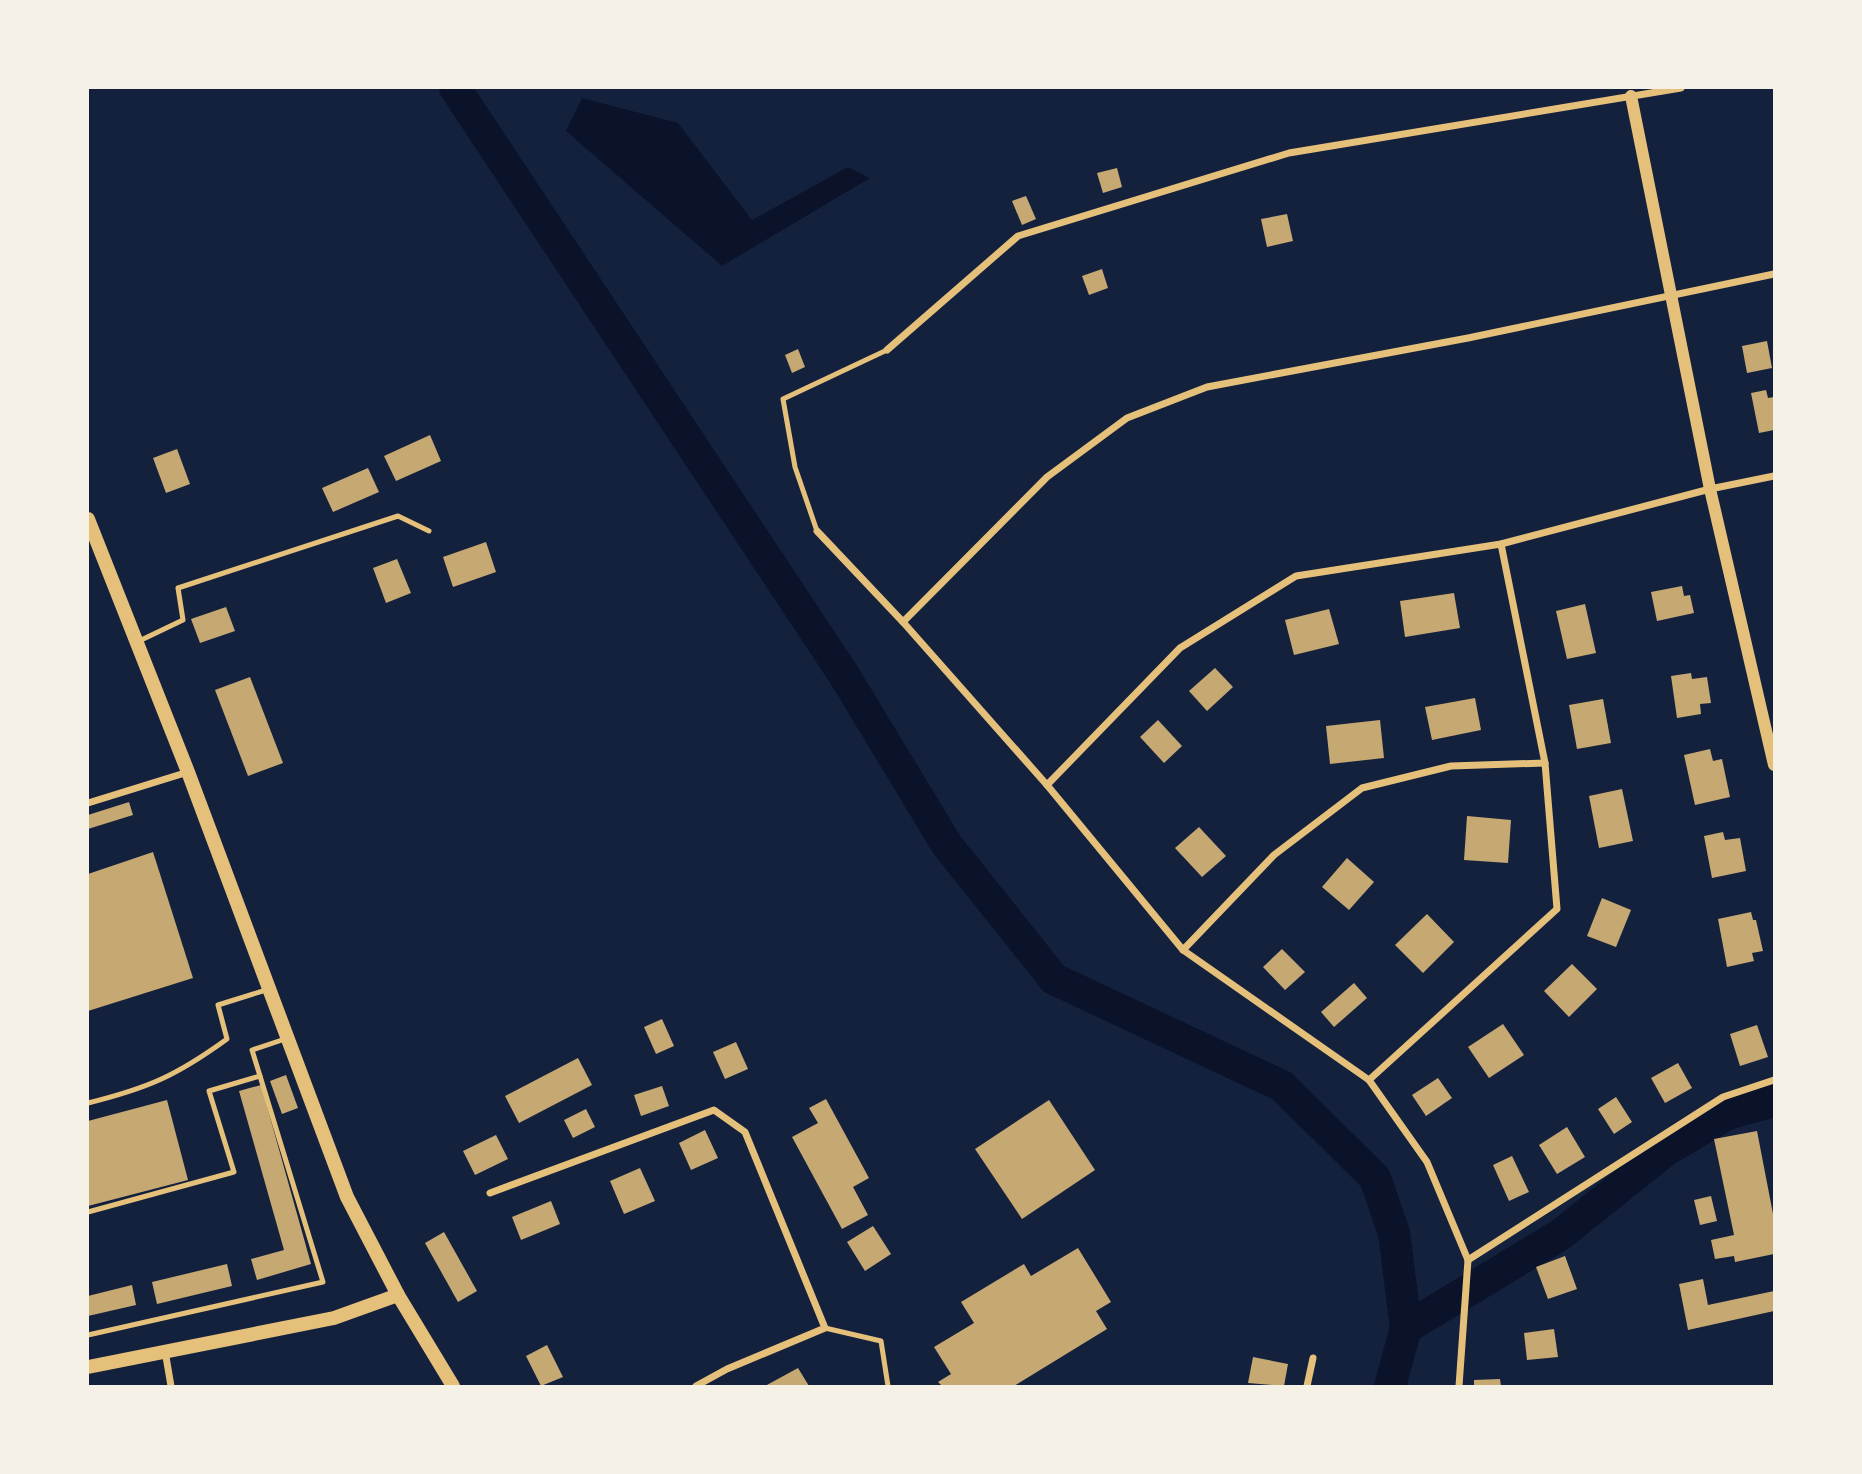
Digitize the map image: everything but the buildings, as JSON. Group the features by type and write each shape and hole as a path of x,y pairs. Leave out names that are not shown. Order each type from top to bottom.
{"main road":[{"path":"88,519 188,772 201,818 270,989 347,1197 398,1295 453,1387"},
{"path":"88,1367 334,1318 398,1295"}],"street":[{"path":"887,350 1018,236 1289,153 1681,88"},
{"path":"1631,96 1710,489 1774,765"},
{"path":"904,622 1047,477 1128,418 1207,387 1468,338 1774,274"},
{"path":"1047,785 1181,648 1296,576 1501,544 1710,489 1774,476"},
{"path":"817,531 904,622 1047,785 1183,950 1370,1080 1427,1162 1468,1259 1459,1387"},
{"path":"1370,1080 1557,909 1545,763 1501,544"},
{"path":"1183,950 1274,855 1362,788 1451,766 1545,763"},
{"path":"88,803 188,772"},
{"path":"1468,1259 1723,1097 1774,1080"},
{"path":"491,1193 714,1110 745,1132 825,1328 727,1369 696,1387"},
{"path":"165,1350 170,1387"},
{"path":"1307,1387 1313,1358"}],"lane":[{"path":"817,531 795,467 783,399 887,350"},
{"path":"137,642 183,620 178,588 398,516 429,531"},
{"path":"88,1104 140,1090 183,1070 227,1039 218,1005 270,989"},
{"path":"88,1335 323,1282 252,1050 288,1038"},
{"path":"88,1212 234,1172 209,1091 260,1076"},
{"path":"825,1328 881,1341 888,1387"}],"water":[{"path":"582,98 678,123 752,220 848,167 870,178 722,266 566,131"}],"waterway":[{"path":"455,88 844,675 947,845 1054,979 1282,1086 1375,1178 1394,1233 1406,1328 1390,1386"},
{"path":"1406,1328 1560,1235 1665,1151 1727,1114 1774,1101"}]}
